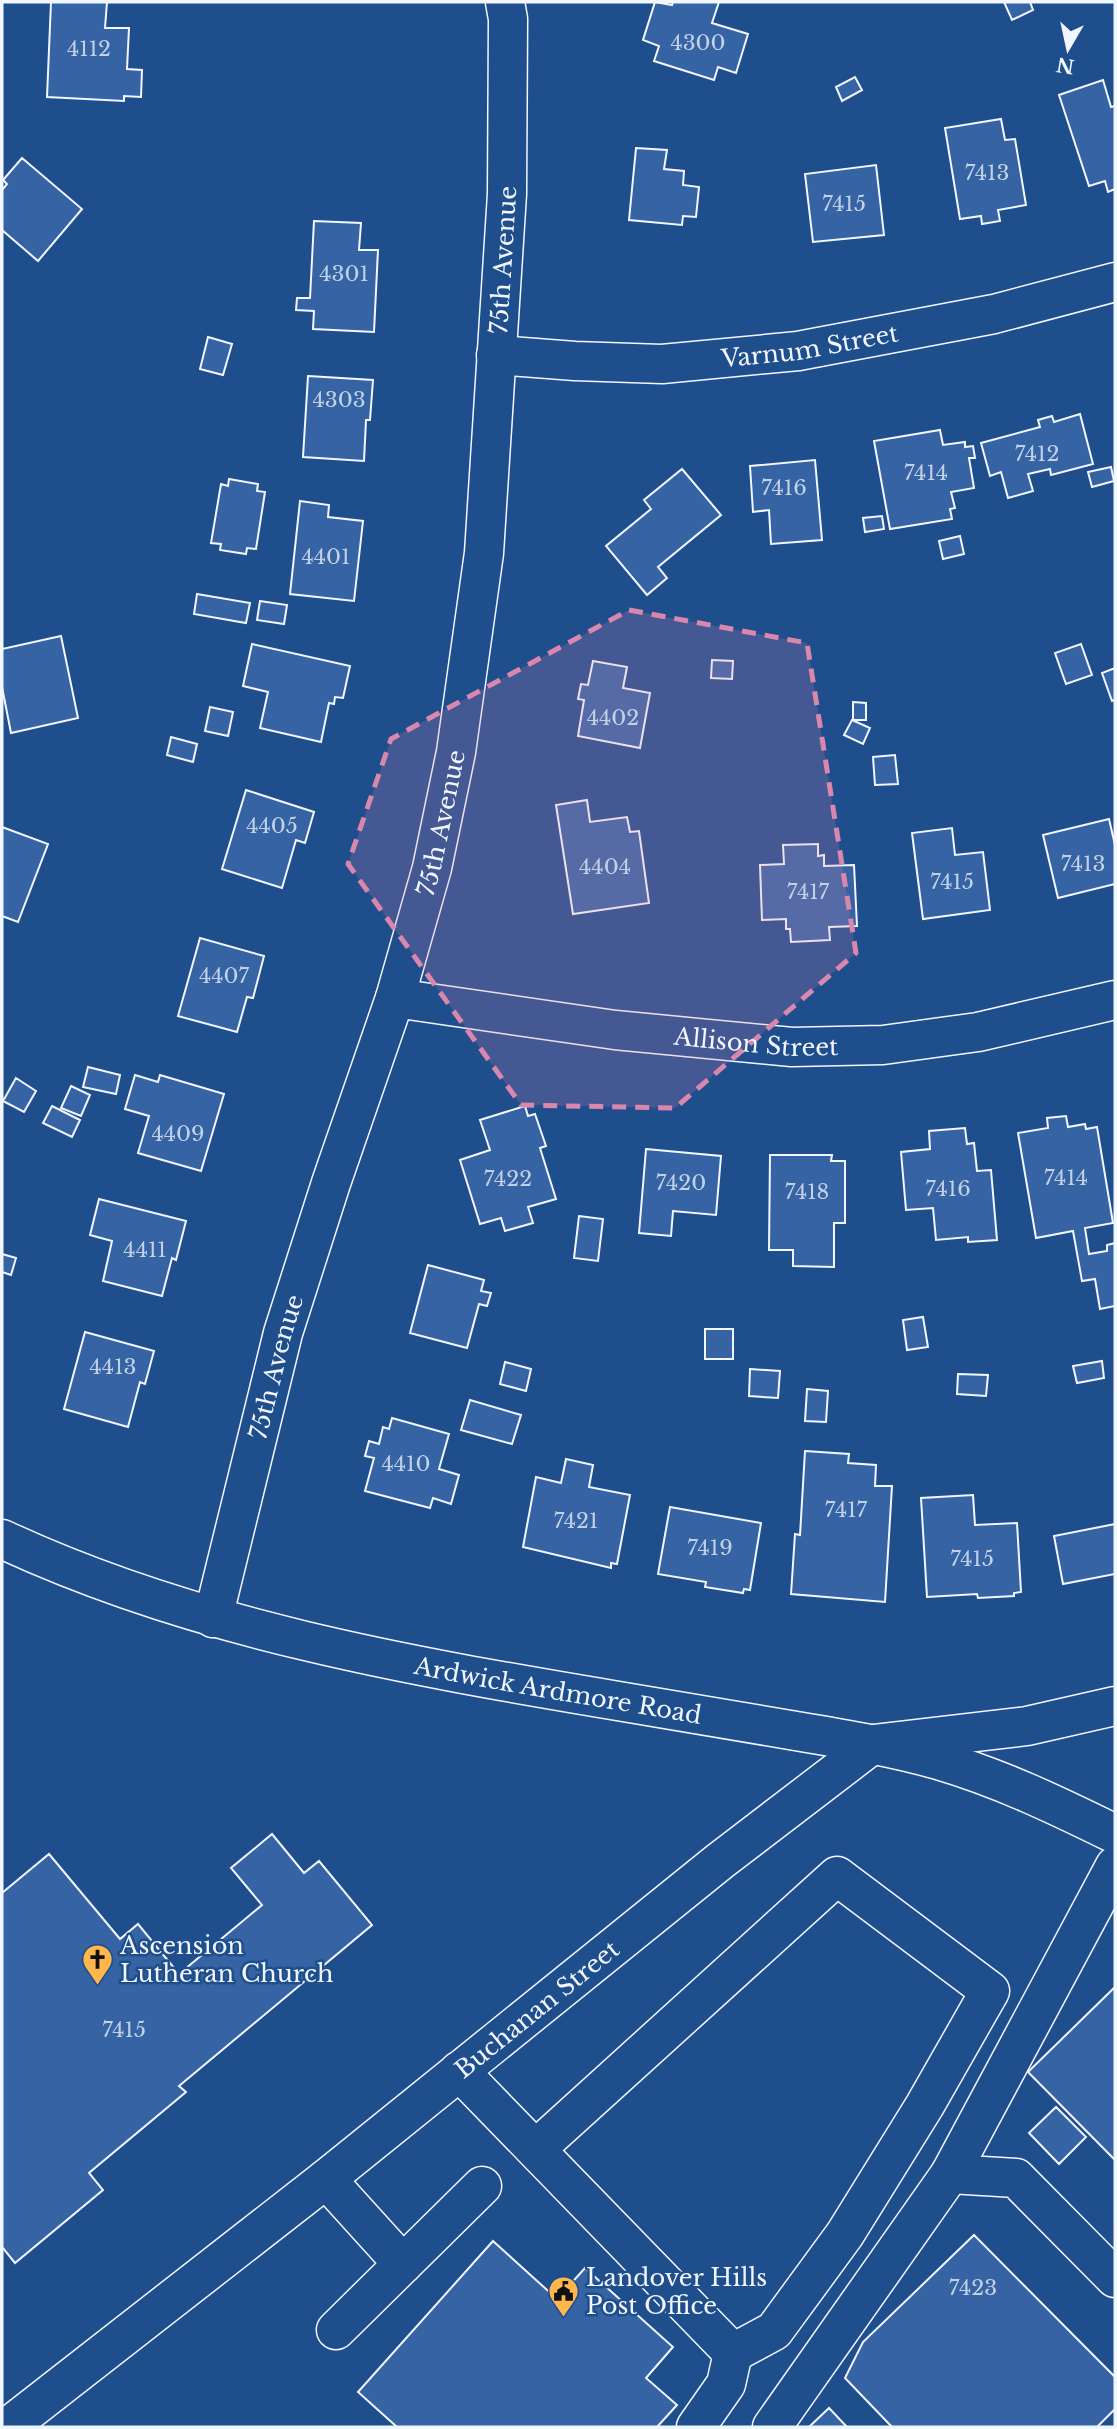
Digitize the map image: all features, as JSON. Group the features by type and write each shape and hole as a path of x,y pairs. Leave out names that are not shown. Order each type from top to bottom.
{"street":[{"name":"75th Avenue","path":"213,1618 283,1333 395,998 432,868 456,752 484,553 507,194 508,19 505,2"},
{"name":"Varnum Street","path":"496,355 575,361 662,363 798,351 994,314 1115,282"},
{"name":"Allison Street","path":"395,998 615,1030 792,1047 883,1045 978,1032 1115,1000"},
{"name":"Ardwick Ardmore Road","path":"2,1539 60,1566 213,1618 373,1656 873,1744 939,1760 1034,1794 1115,1834"},
{"path":"873,1744 1027,1726 1115,1706"},
{"name":"Buchanan Street","path":"9,2416 326,2179 720,1861 873,1744"},
{"path":"772,2427 950,2174 1115,1866"},
{"path":"536,2149 837,1876 990,1991 925,2105 845,2234 774,2331 733,2353 726,2384 696,2427"},
{"path":"459,2071 733,2353"},
{"path":"950,2174 1016,2178 1115,2278"},
{"path":"326,2179 403,2264"},
{"path":"336,2330 482,2186"}],"highlighted area":[{"path":"629,610 807,643 856,953 675,1108 521,1105 348,864 391,739"}],"building":[{"path":"51,2 107,2 105,28 129,28 127,69 142,70 141,97 124,96 124,101 47,97"},
{"path":"655,2 672,5 673,2 719,2 712,23 748,34 736,73 718,67 714,80 654,61 659,46 643,40"},
{"path":"1004,2 1030,2 1033,10 1012,20"},
{"path":"855,77 862,90 842,101 836,87"},
{"path":"1103,80 1111,107 1115,106 1115,189 1108,192 1105,181 1089,186 1059,95"},
{"path":"1001,119 1005,140 1015,139 1026,205 998,210 1000,221 982,224 981,216 960,219 945,128"},
{"path":"636,148 667,150 664,169 684,171 683,185 699,187 696,217 683,216 682,225 629,220"},
{"path":"22,158 82,209 38,261 2,230 2,190 7,184 3,180"},
{"path":"876,165 884,235 813,242 805,174"},
{"path":"314,221 361,223 359,250 378,250 374,332 313,329 314,311 296,310 297,298 310,298"},
{"path":"208,337 232,344 223,375 200,369"},
{"path":"308,376 373,380 370,420 366,420 364,461 303,457"},
{"path":"1080,414 1093,464 1051,475 1050,469 1028,474 1033,491 1008,498 1001,472 990,476 981,443 1040,427 1038,420 1052,416 1054,422"},
{"path":"940,430 943,445 965,442 965,447 973,446 975,458 969,458 974,488 951,492 955,508 950,509 952,519 890,529 874,441"},
{"path":"815,460 822,540 771,544 769,510 753,512 750,466"},
{"path":"1111,467 1114,481 1092,487 1088,472"},
{"path":"682,469 721,515 658,567 667,578 647,595 606,546 651,509 644,500"},
{"path":"229,479 258,484 257,491 265,492 256,549 247,548 246,554 220,550 221,544 211,543 221,484 228,486"},
{"path":"300,501 329,505 328,517 363,521 354,601 290,594"},
{"path":"882,516 884,529 865,532 863,518"},
{"path":"960,536 964,554 943,559 939,541"},
{"path":"197,594 250,603 246,623 194,614"},
{"path":"260,601 287,605 284,624 257,620"},
{"path":"61,636 78,718 11,733 2,687 2,649"},
{"path":"252,644 350,666 343,698 335,697 334,704 329,703 321,742 260,728 268,692 243,686"},
{"path":"1081,644 1092,675 1066,684 1055,653"},
{"path":"712,660 733,661 732,679 711,678"},
{"path":"593,661 627,667 623,688 650,693 640,748 578,736 584,700 578,699 581,684 588,685"},
{"path":"1115,668 1115,700 1112,701 1102,673"},
{"path":"853,702 866,703 866,720 853,720"},
{"path":"210,707 233,712 228,736 205,731"},
{"path":"852,720 870,728 863,744 844,735"},
{"path":"171,737 197,744 193,762 167,755"},
{"path":"895,755 898,784 875,785 873,757"},
{"path":"246,790 314,812 305,843 296,840 282,888 222,869"},
{"path":"587,800 590,822 627,817 630,832 639,831 649,903 573,914 556,805"},
{"path":"1109,819 1115,845 1115,884 1058,898 1043,835"},
{"path":"2,827 48,844 18,922 2,916"},
{"path":"952,828 955,855 983,852 990,910 923,919 912,833"},
{"path":"818,844 818,856 824,855 824,866 854,865 857,926 829,927 830,940 791,942 790,929 786,929 786,919 762,920 760,865 784,864 783,845"},
{"path":"200,938 264,956 253,998 247,997 237,1032 178,1016"},
{"path":"88,1067 120,1075 116,1094 83,1087"},
{"path":"135,1075 158,1082 160,1075 224,1094 201,1171 138,1153 149,1116 125,1109"},
{"path":"16,1078 36,1091 24,1112 3,1101"},
{"path":"71,1086 90,1095 81,1116 61,1108"},
{"path":"52,1106 80,1120 72,1137 43,1123"},
{"path":"525,1106 528,1116 535,1114 546,1146 540,1148 556,1199 528,1207 533,1223 505,1231 501,1218 480,1224 460,1160 490,1150 480,1120"},
{"path":"1066,1116 1068,1127 1085,1124 1086,1129 1097,1127 1113,1223 1085,1228 1089,1254 1107,1251 1107,1245 1115,1243 1115,1306 1100,1309 1095,1279 1082,1281 1073,1231 1036,1238 1018,1133 1048,1128 1047,1118"},
{"path":"965,1128 967,1144 974,1143 977,1171 991,1170 997,1240 968,1242 968,1237 936,1240 933,1208 906,1210 901,1152 930,1149 929,1131"},
{"path":"646,1149 721,1156 716,1215 673,1211 671,1236 639,1233"},
{"path":"770,1155 832,1155 831,1161 845,1161 845,1223 834,1223 834,1267 793,1266 793,1250 769,1250"},
{"path":"99,1199 186,1221 176,1260 172,1258 162,1296 103,1281 112,1241 90,1235"},
{"path":"579,1216 603,1219 598,1261 574,1258"},
{"path":"2,1254 16,1258 11,1275 2,1272"},
{"path":"428,1265 484,1280 481,1291 491,1293 487,1306 479,1304 467,1348 410,1333"},
{"path":"923,1317 928,1347 907,1350 903,1320"},
{"path":"705,1329 733,1329 733,1359 705,1359"},
{"path":"85,1332 154,1351 145,1384 140,1382 128,1427 64,1409"},
{"path":"1102,1361 1104,1378 1077,1383 1073,1366"},
{"path":"505,1362 531,1369 526,1391 500,1384"},
{"path":"750,1369 780,1371 778,1398 749,1396"},
{"path":"958,1374 988,1375 986,1396 957,1394"},
{"path":"807,1389 828,1391 826,1422 805,1421"},
{"path":"470,1400 521,1415 512,1444 461,1430"},
{"path":"392,1418 449,1434 439,1469 459,1475 451,1504 433,1498 430,1508 365,1491 374,1458 365,1456 369,1441 379,1444 383,1427 389,1429"},
{"path":"805,1451 849,1454 848,1463 876,1465 875,1486 892,1486 885,1602 791,1594 795,1534 800,1535"},
{"path":"566,1459 593,1465 589,1487 630,1495 617,1564 611,1563 611,1568 523,1547 536,1477 561,1483"},
{"path":"973,1495 975,1525 1017,1523 1021,1592 1014,1593 1014,1596 978,1598 977,1594 927,1597 921,1498"},
{"path":"670,1507 761,1523 750,1590 744,1589 743,1593 705,1587 706,1582 658,1574"},
{"path":"1115,1524 1115,1574 1063,1584 1054,1536"},
{"path":"272,1834 304,1873 319,1861 372,1925 179,2086 186,2092 89,2173 103,2190 15,2263 2,2247 2,1893 49,1854 120,1939 138,1924 179,1974 262,1905 231,1868"},
{"path":"1115,1987 1115,2160 1028,2072"},
{"path":"1056,2107 1086,2137 1059,2164 1029,2133"},
{"path":"974,2235 1115,2377 1115,2409 1097,2427 892,2427 845,2378 863,2342"},
{"path":"493,2241 557,2299 585,2268 673,2347 646,2378 677,2405 657,2427 397,2427 358,2392"},
{"path":"829,2408 847,2427 809,2427"}],"place":[{"name":"Ascension Lutheran Church","path":"97,1986"},
{"name":"Landover Hills Post Office","path":"563,2318"}]}
